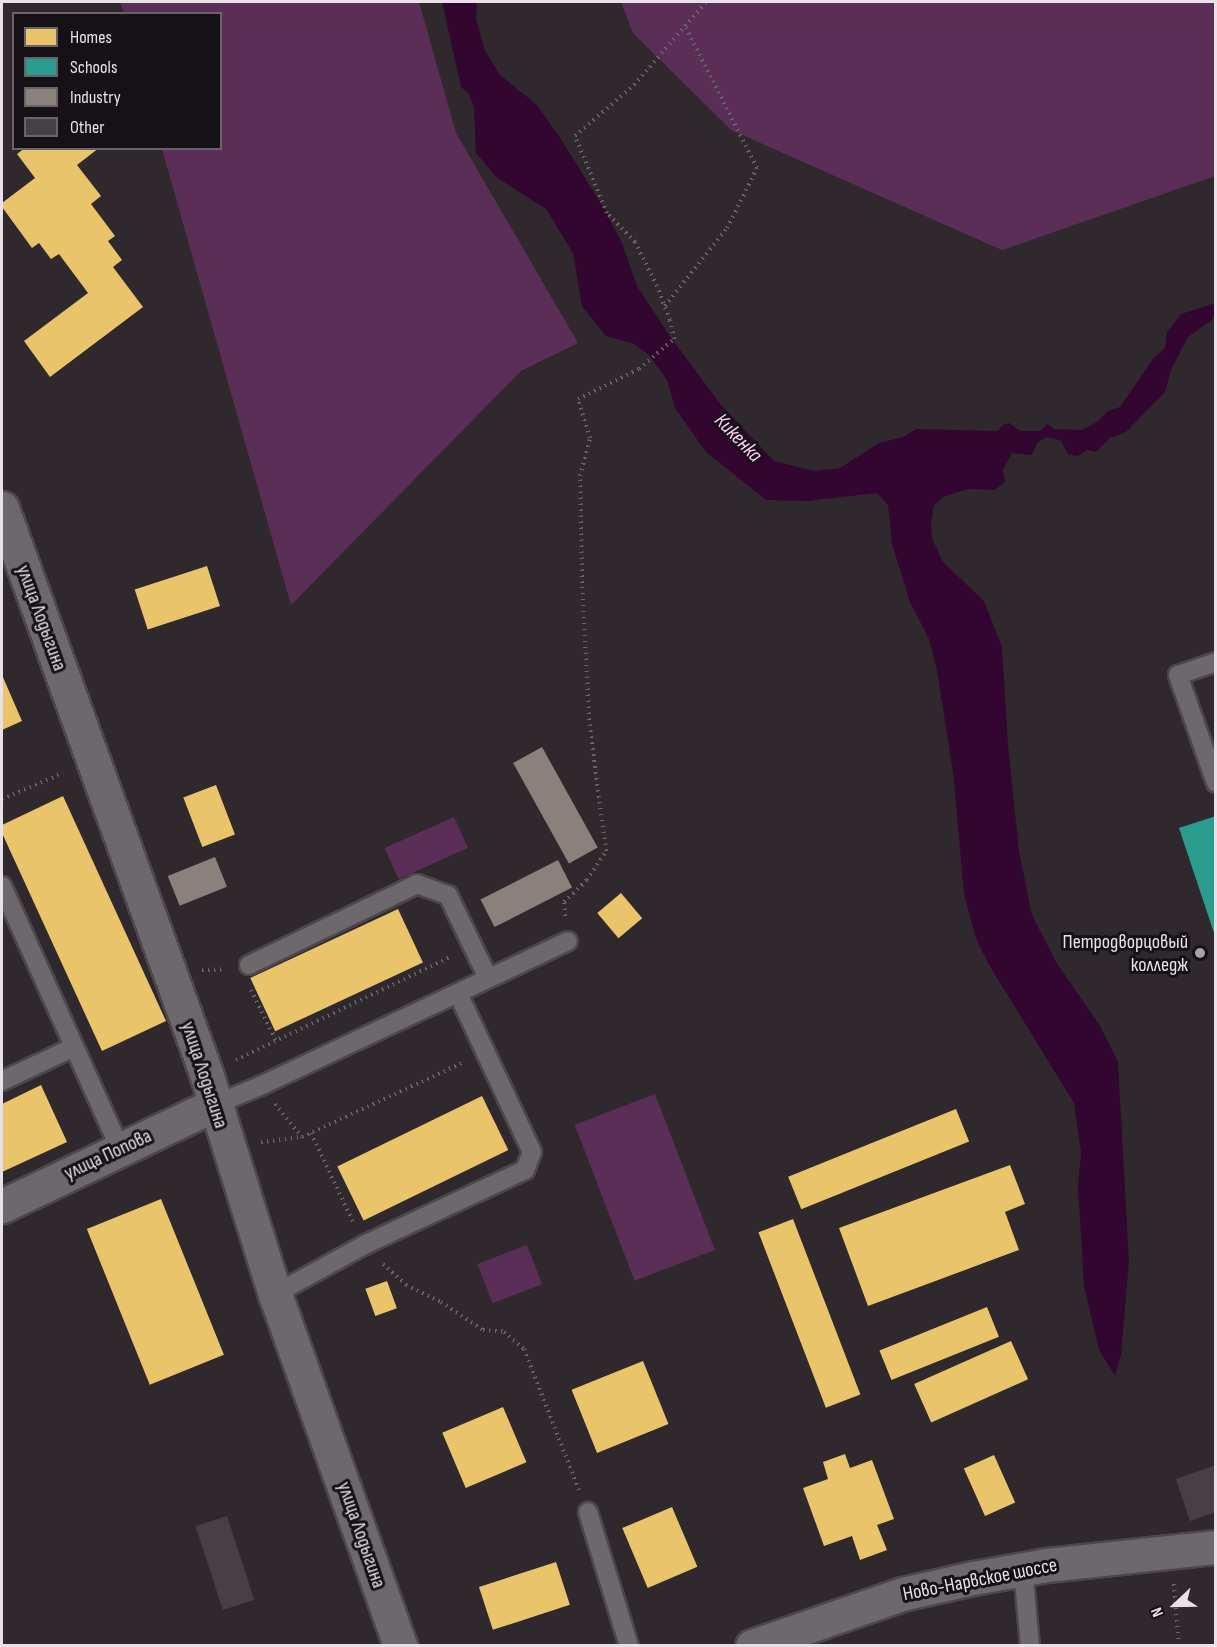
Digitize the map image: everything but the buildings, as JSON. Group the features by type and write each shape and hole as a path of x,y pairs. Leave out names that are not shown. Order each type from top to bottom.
{"street":[{"name":"улица Лодыгина","path":"2,508 206,1073 214,1105 275,1294 400,1646"},
{"name":"улица Попова","path":"2,1206 214,1105"},
{"name":"Ново-Нарвское шоссе","path":"752,1646 902,1594 1023,1569 1171,1550 1215,1547"}],"lane":[{"path":"1215,662 1178,675 1215,783"},
{"path":"245,967 417,884 448,895 488,978"},
{"path":"2,886 72,1048 120,1149"},
{"path":"214,1105 260,1086 568,941"},
{"path":"275,1294 364,1245 525,1170 532,1152 458,993"},
{"path":"2,1081 72,1048"},
{"path":"588,1512 629,1646"},
{"path":"1023,1569 1030,1646"}],"path":[{"path":"568,941 564,902 587,880 606,851 589,720 582,584 580,476 590,438 578,399 639,369 674,339 665,306 635,242 608,213 575,136 634,84 686,28 706,2"},
{"path":"665,306 727,228 757,168 686,28"},
{"path":"2,799 38,782"},
{"path":"206,1073 473,946"},
{"path":"170,972 245,967 276,1041"},
{"path":"227,1146 302,1137 485,1052"},
{"path":"311,1133 364,1245 406,1285 441,1302 483,1330 504,1332 524,1349 588,1512"},
{"path":"1171,1550 1179,1646"}],"shaded area":[{"path":"120,2 419,2 456,133 578,343 521,371 291,605 162,150 222,150 222,12 124,12"},
{"path":"621,2 1215,2 1215,176 1002,250 731,130 633,33"},
{"path":"454,817 468,848 398,879 385,848"},
{"path":"655,1094 715,1250 635,1281 575,1125"},
{"path":"527,1245 542,1284 493,1303 478,1264"}],"water":[{"name":"Кикенка","path":"442,2 477,2 476,19 485,50 500,75 536,104 559,136 605,210 622,243 637,286 669,335 721,405 774,461 814,471 840,468 879,443 903,437 916,429 998,431 1002,425 1009,423 1020,431 1040,431 1048,424 1054,429 1081,430 1097,422 1108,411 1120,407 1153,359 1165,348 1167,332 1181,314 1215,303 1215,315 1212,320 1188,337 1171,370 1165,392 1126,432 1110,438 1096,452 1087,450 1078,456 1068,454 1061,441 1047,437 1037,443 1032,455 1012,453 1003,470 1005,482 994,490 968,489 943,497 934,505 931,523 932,538 942,561 984,601 1002,647 1008,744 1019,851 1032,915 1056,962 1100,1026 1118,1062 1129,1261 1121,1355 1115,1376 1099,1350 1084,1286 1078,1187 1081,1153 1074,1103 989,965 976,939 964,894 953,772 937,671 929,639 910,602 892,544 888,505 877,493 807,501 766,500 706,452 675,408 667,380 649,355 634,344 606,336 582,306 573,253 546,209 496,177 476,153 474,108 469,94 461,87"}],"place":[{"name":"Петродворцовый колледж","path":"1200,953"}]}
